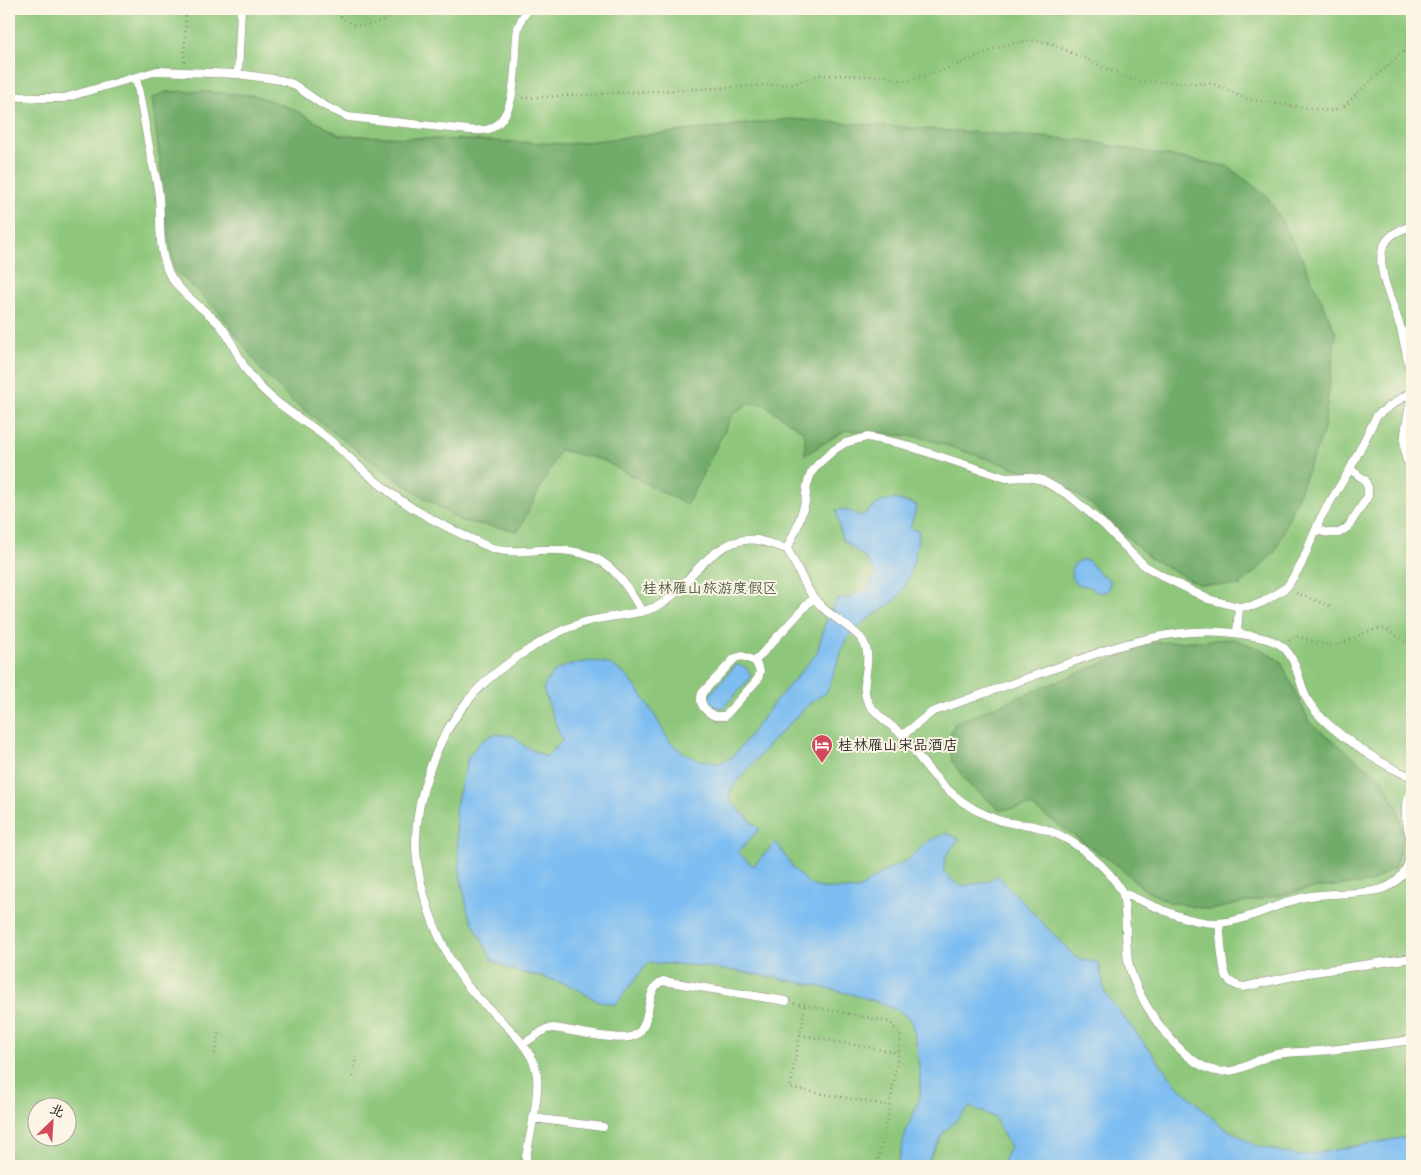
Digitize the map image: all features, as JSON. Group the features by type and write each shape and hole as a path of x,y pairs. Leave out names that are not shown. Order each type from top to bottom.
{"lane":[{"path":"238,74 241,9"},
{"path":"9,96 64,98 157,71 238,74 281,80 293,84 323,105 348,117 469,130 489,129 500,122 508,112 512,99 518,28 522,18 529,9"},
{"path":"136,77 159,196 162,252 168,271 174,281 220,325 252,379 271,398 338,447 381,486 411,508 497,550 512,552 565,550 598,559 609,565 619,575 642,612"},
{"path":"1412,226 1391,235 1383,248 1381,257 1382,268 1401,329 1412,378"},
{"path":"787,549 797,527 805,503 806,485 814,468 845,442 867,437 902,444 1006,478 1028,477 1042,480 1061,490 1091,513 1145,566 1199,595 1239,607 1253,606 1263,602 1287,586 1301,565 1321,517 1350,469 1377,415 1412,392"},
{"path":"1412,392 1404,449 1408,464 1412,467"},
{"path":"1316,530 1339,533 1348,528 1368,496 1365,480 1350,469"},
{"path":"526,1166 538,1075 530,1055 522,1044 470,988 458,972 436,929 417,868 416,845 418,824 424,790 435,757 448,730 465,703 485,681 508,661 564,630 588,621 642,612 659,605 672,597 698,567 728,545 742,541 756,540 787,549 813,598 822,608 861,639 867,648 868,659 864,694 870,706 903,735 922,762 947,789 968,805 986,815 1011,823 1032,826 1073,841 1104,868 1123,894 1126,950 1133,981 1148,1009 1170,1038 1189,1058 1210,1070 1227,1071 1248,1067 1278,1054 1354,1048 1412,1040"},
{"path":"756,661 813,598"},
{"path":"1237,633 1239,607"},
{"path":"903,735 932,712 1134,641 1191,631 1219,631 1266,638 1282,647 1294,664 1308,701 1321,718 1342,736 1384,763 1412,777"},
{"path":"745,657 756,661 760,671 758,679 725,716 715,716 702,706 700,698 702,693 735,658 745,657"},
{"path":"1412,793 1408,798 1406,810 1412,844"},
{"path":"1123,894 1190,919 1219,923 1248,916 1304,897 1384,888 1399,879 1410,859 1412,849"},
{"path":"1219,923 1227,978 1234,985 1244,987 1307,973 1412,958"},
{"path":"522,1044 546,1030 554,1028 624,1038 636,1035 642,1029 654,987 663,981 786,1001"},
{"path":"532,1118 603,1126"}],"path":[{"path":"184,71 186,9"},
{"path":"334,9 344,20 360,26 376,24 403,9"},
{"path":"512,99 793,84 819,75 884,76 904,81 942,71 1002,46 1032,40 1050,43 1130,79 1214,84 1250,100 1330,111 1340,109 1412,43"},
{"path":"1287,586 1298,594 1330,606"},
{"path":"1282,647 1294,636 1308,638 1318,644 1335,645 1376,629 1385,628 1412,648"},
{"path":"786,1001 890,1022 901,1037 890,1106 878,1161 879,1166"},
{"path":"805,1006 790,1088 890,1106"},
{"path":"214,1054 219,1031"},
{"path":"800,1035 899,1053"},
{"path":"353,1077 356,1056"}],"green space":[{"name":"桂林雁山旅游度假区","path":"9,9 1412,9 1412,1166 9,1166"},
{"path":"191,91 254,95 293,109 340,135 567,144 791,119 1080,140 1227,166 1268,197 1302,258 1336,333 1324,430 1275,552 1240,586 1198,584 1150,558 1091,504 1058,482 920,437 846,430 805,455 805,433 763,404 749,403 733,414 687,505 602,460 560,450 518,531 461,521 397,480 292,401 262,371 220,313 174,269 166,225 152,98 166,92"},
{"path":"1234,639 1263,650 1281,662 1310,723 1383,780 1398,809 1404,838 1394,868 1369,883 1313,888 1211,910 1169,902 1145,890 1118,866 1031,806 1000,810 968,784 952,761 948,739 955,723 1152,643"}],"water":[{"path":"894,499 917,505 910,528 919,531 915,557 906,585 895,601 864,622 846,639 827,692 809,704 766,748 731,789 729,800 759,829 738,852 753,866 776,842 794,869 809,884 821,888 857,890 885,871 906,861 928,841 947,833 959,839 945,859 944,873 960,886 987,882 997,875 1076,958 1099,963 1105,993 1176,1084 1220,1125 1257,1146 1300,1156 1412,1136 1412,1166 1001,1166 1010,1147 994,1117 970,1107 944,1132 925,1166 897,1166 906,1131 920,1094 915,1037 911,1022 900,1012 850,994 782,979 698,966 648,963 615,1005 596,1000 572,986 511,970 492,960 468,913 460,872 455,809 468,757 480,742 494,734 514,736 524,746 546,757 562,741 543,689 545,684 551,675 564,667 598,662 615,667 625,675 643,696 670,742 685,754 699,760 718,763 729,759 737,752 774,703 817,653 825,624 836,600 850,597 867,589 876,574 864,557 842,539 836,510 847,510 861,516 882,501"},
{"path":"1080,560 1089,561 1097,571 1107,578 1110,582 1108,590 1102,593 1093,590 1089,586 1074,582 1071,572 1072,567"},
{"path":"736,665 747,668 751,677 723,708 715,707 708,699 710,694"}],"place":[{"name":"桂林雁山宋品酒店","path":"822,764"}]}
